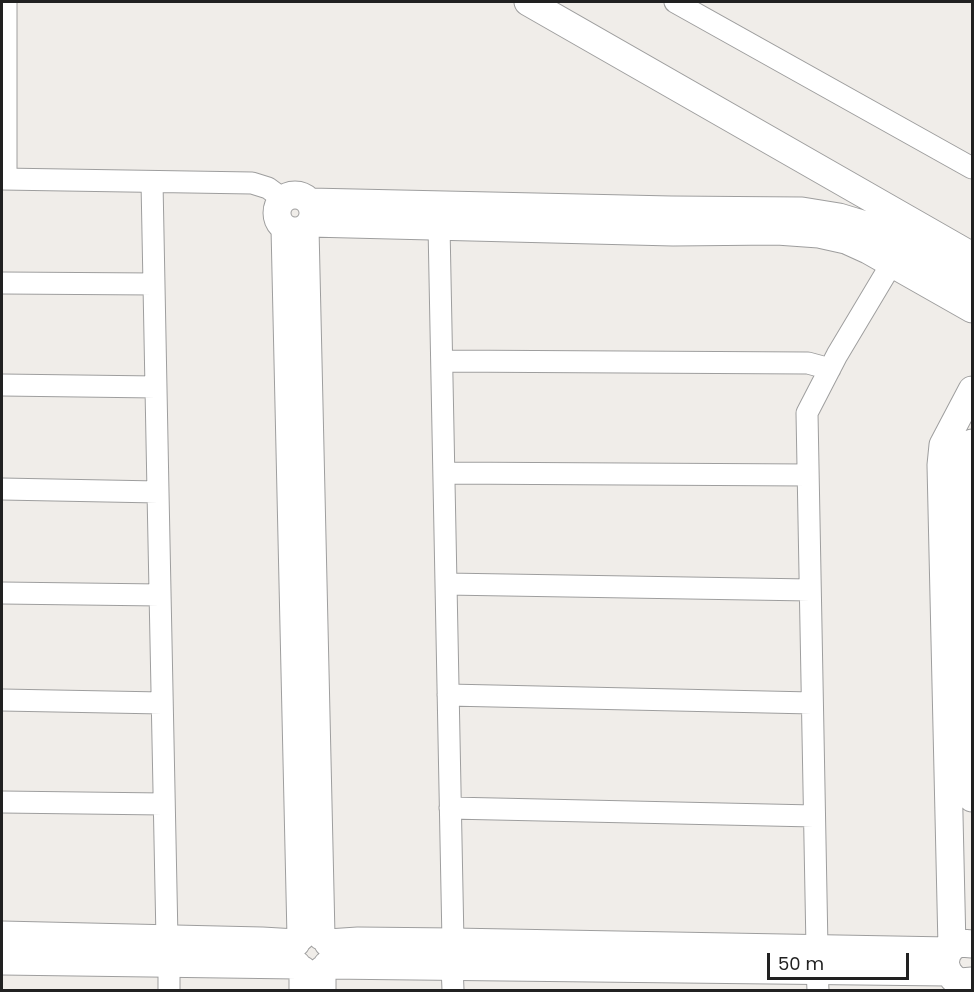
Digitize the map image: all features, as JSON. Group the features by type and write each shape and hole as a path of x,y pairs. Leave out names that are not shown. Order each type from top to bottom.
{"street":[{"path":"6,2 4,179 260,184 283,199 279,203 277,212 279,221 672,221 819,234 846,240 892,263 972,309"},
{"path":"528,2 972,256"},
{"path":"675,2 972,168"},
{"path":"152,182 163,804 169,990"},
{"path":"302,220 439,226 672,221 802,211 839,216 888,235 972,284"},
{"path":"302,220 312,961"},
{"path":"439,226 452,966"},
{"path":"817,970 807,413 892,263"},
{"path":"2,282 154,284"},
{"path":"442,361 808,363 830,369"},
{"path":"2,385 156,387"},
{"path":"4,948 168,951 312,961 452,966 638,957 817,970 957,966 941,465 943,445 972,390"},
{"path":"972,443 966,455 965,473 972,798"},
{"path":"444,473 807,475"},
{"path":"2,489 158,492"},
{"path":"446,584 810,590"},
{"path":"2,592 160,595"},
{"path":"448,695 812,703"},
{"path":"2,700 162,703"},
{"path":"2,802 163,804"},
{"path":"450,808 814,816"}]}
